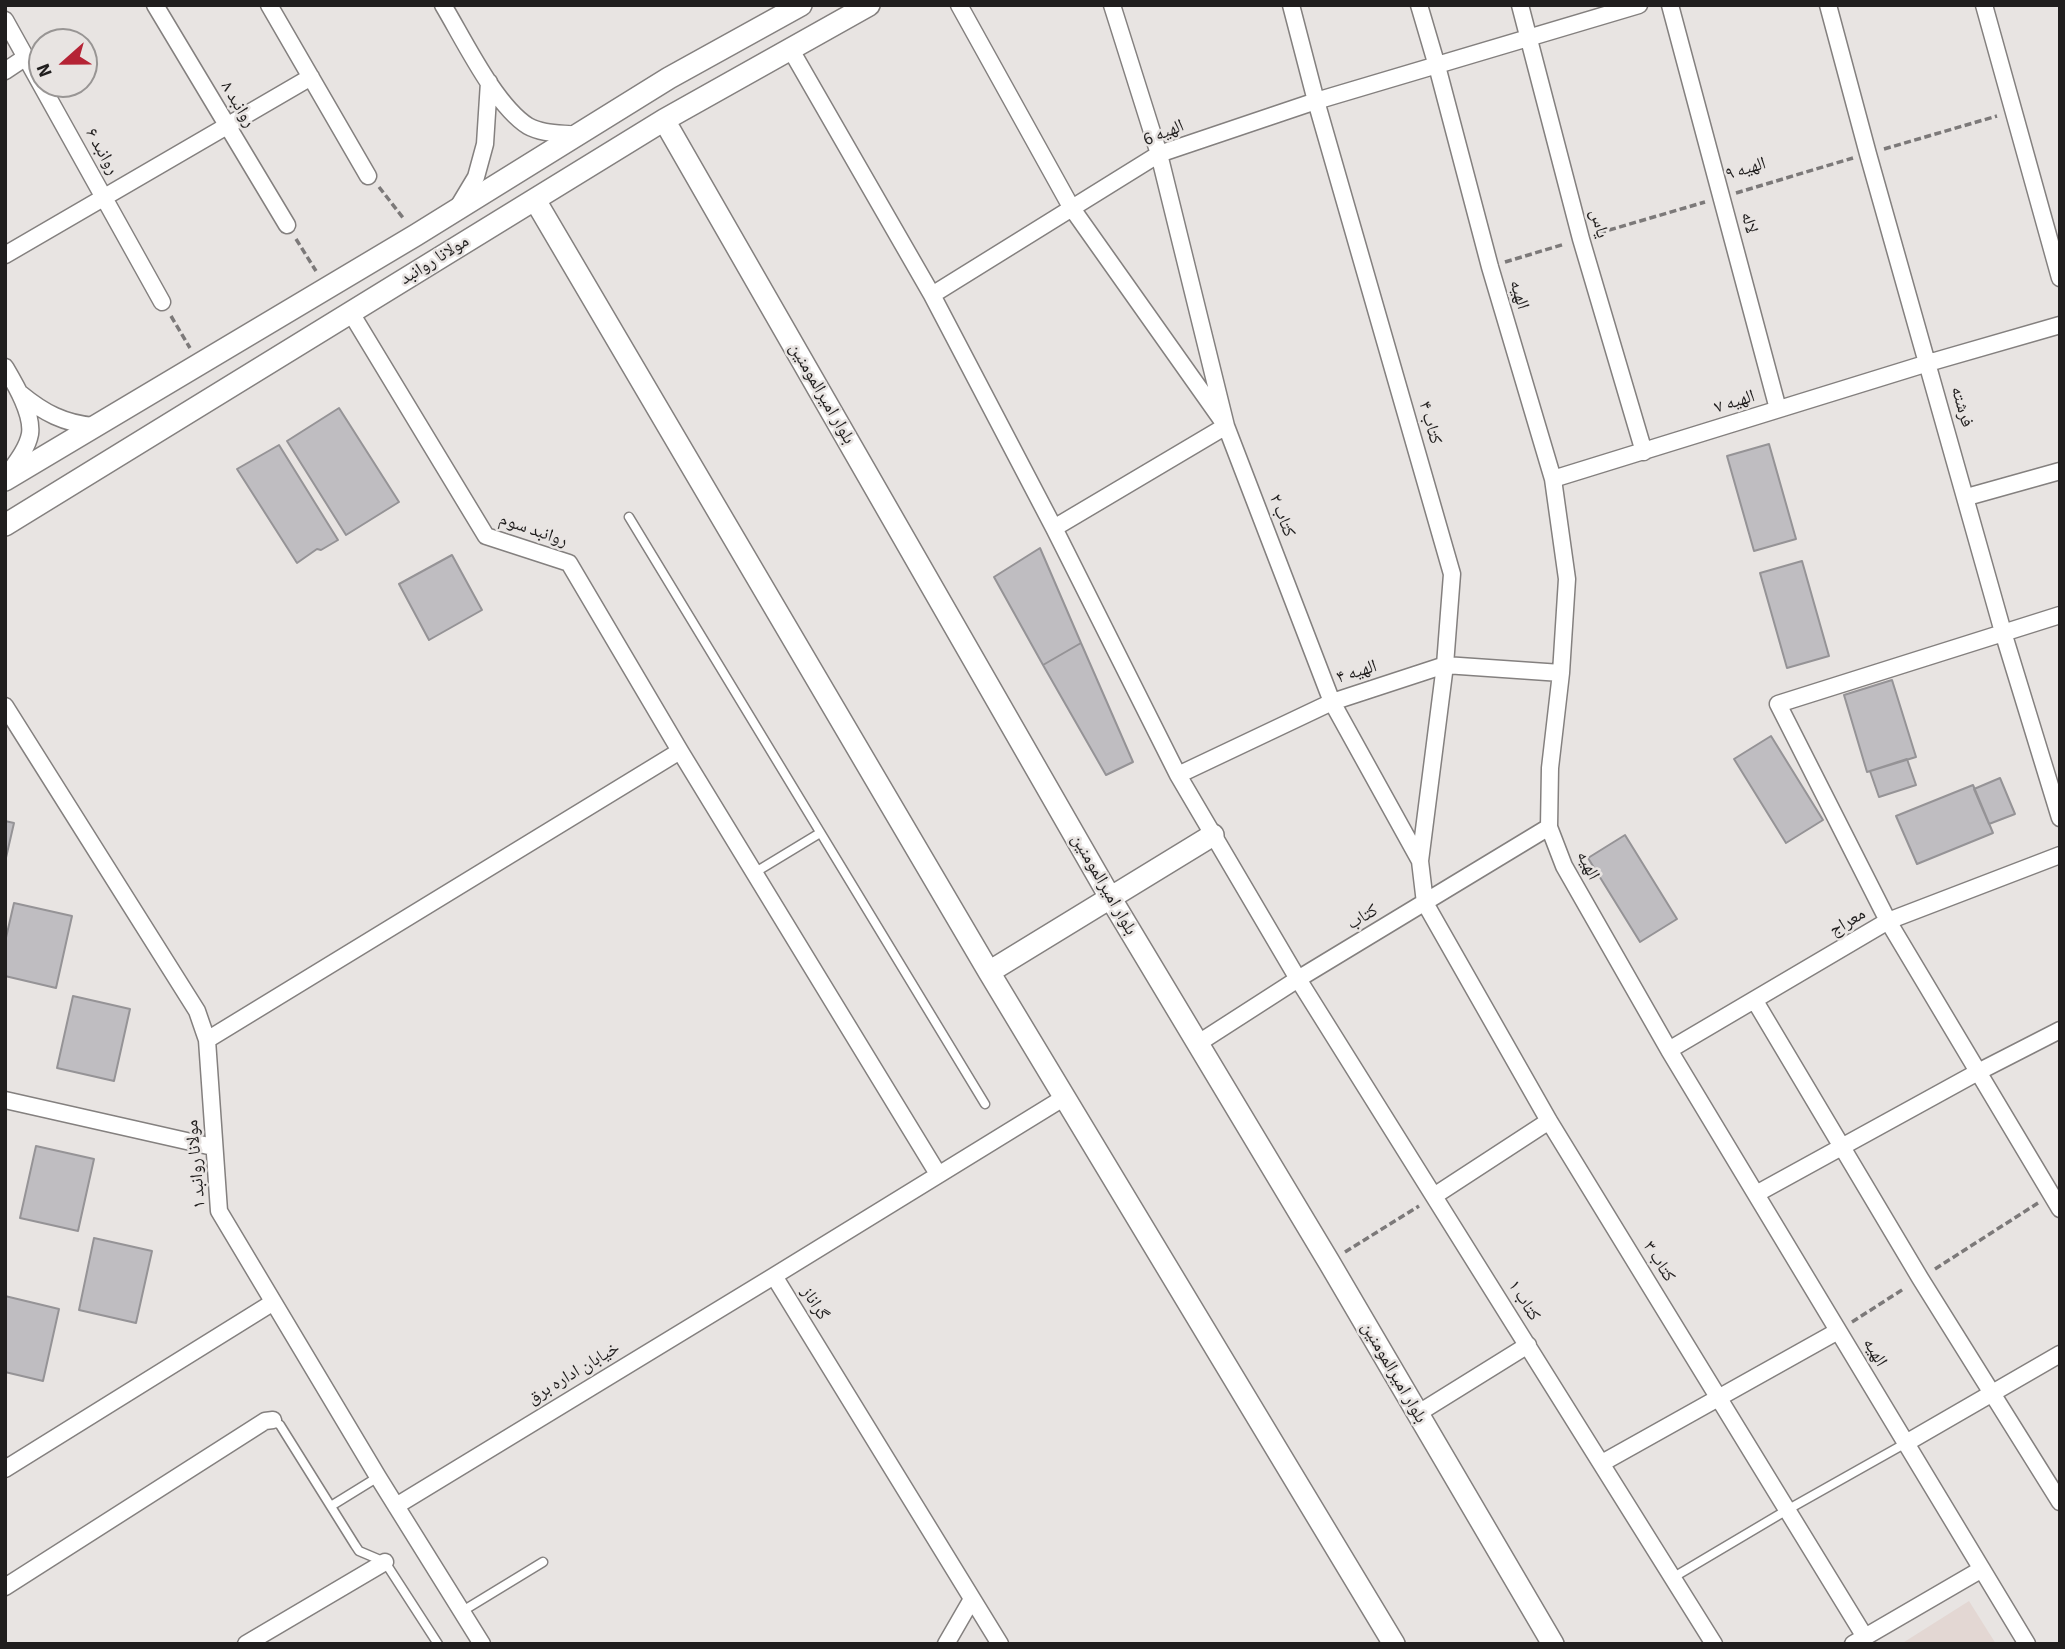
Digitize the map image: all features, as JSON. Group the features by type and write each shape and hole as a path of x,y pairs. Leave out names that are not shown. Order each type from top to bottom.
{"street":[{"name":"روانبد ۸","path":"155,5 287,225"},
{"path":"269,5 368,176"},
{"path":"443,5 507,108 529,127 545,132 577,135 593,164"},
{"name":"مولانا روانبد","path":"5,479 416,235 669,78 801,5"},
{"name":"مولانا روانبد","path":"5,526 664,120 869,5"},
{"name":"کتاب ۲","path":"959,5 1071,207 1226,426 1332,702 1420,861"},
{"path":"1054,527 1226,426 1158,155 1112,5"},
{"name":"کتاب ۴","path":"1291,5 1452,574 1445,665 1420,861"},
{"name":"الهیه","path":"1419,5 1490,267 1553,479 1567,579 1561,673 1550,768 1549,827 1564,866 1668,1050 2027,1644"},
{"name":"یاس","path":"1520,5 1581,239 1644,452"},
{"path":"1437,66 1639,5"},
{"name":"لاله","path":"1670,5 1778,409"},
{"name":"فرشته","path":"1828,5 2003,632 2060,818"},
{"path":"1984,5 2060,278"},
{"name":"روانبد ۶","path":"5,20 162,302"},
{"name":"کتاب ۱","path":"791,50 932,295 1054,527 1178,775 1298,979 1714,1644"},
{"path":"5,71 26,57"},
{"name":"الهیه 6","path":"932,295 1158,155 1316,101 1437,66"},
{"path":"5,254 311,77"},
{"path":"474,236 458,207 476,177 485,144 489,82"},
{"name":"بلوار امیرالمومنین","path":"664,120 1111,899 1329,1262 1553,1644"},
{"path":"535,200 989,972 1394,1644"},
{"name":"روانبد سوم","path":"351,313 486,536 569,563 680,751 938,1174"},
{"name":"الهیه ۷","path":"1553,479 2060,325"},
{"path":"199,363 217,395"},
{"path":"5,367 21,394 30,433 21,456 5,479"},
{"path":"21,394 36,407 57,419 93,426"},
{"path":"1967,497 2060,471"},
{"path":"2056,1202 1888,921 1778,704 2060,615"},
{"name":"الهیه ۴","path":"1178,775 1332,702 1445,665 1561,673"},
{"name":"مولانا روانبد ۱","path":"5,706 197,1012 207,1040 219,1211 272,1303 482,1644"},
{"path":"207,1040 680,751"},
{"name":"کتاب","path":"1197,1044 1298,979 1549,827"},
{"path":"989,972 1213,835"},
{"name":"معراج","path":"1668,1050 1888,921 2060,855"},
{"path":"1420,861 1425,903"},
{"name":"کتاب ۳","path":"1425,903 1549,1121 1787,1510 1859,1640"},
{"path":"1755,1001 1920,1278 2060,1502"},
{"path":"1756,1194 2060,1030"},
{"path":"774,1276 1065,1097"},
{"path":"5,1100 213,1147"},
{"path":"1434,1196 1549,1121"},
{"name":"خیابان اداره برق","path":"396,1506 774,1276"},
{"name":"گراناز","path":"774,1276 1000,1644"},
{"path":"5,1469 272,1303"},
{"path":"1602,1463 1838,1331"},
{"path":"1416,1413 1528,1345"},
{"path":"1906,1443 2060,1354"},
{"path":"5,1587 265,1421 273,1420"},
{"path":"246,1644 385,1562"},
{"path":"1859,1640 1982,1569"},
{"path":"946,1644 972,1599"}],"lane":[{"path":"629,517 985,1104"},
{"path":"754,873 820,833"},
{"path":"273,1420 280,1424 359,1551 385,1562 438,1644"},
{"path":"1674,1577 1906,1443"},
{"path":"331,1506 378,1477"},
{"path":"461,1612 543,1562"}],"path":[{"name":"الهیه ۹","path":"1490,267 2013,111"},
{"path":"368,176 391,200 416,235"},
{"path":"287,225 326,288"},
{"path":"162,302 199,363"},
{"path":"1329,1262 1434,1196"},
{"path":"1838,1331 1920,1278 2056,1202"}],"shaded area":[{"path":"1969,1601 1996,1644 1901,1644"}],"building":[{"path":"339,408 399,502 346,535 287,441"},
{"path":"1769,444 1796,539 1754,551 1727,456"},
{"path":"279,445 338,540 321,550 317,549 297,563 237,469"},
{"path":"1040,548 1081,643 1043,665 994,577"},
{"path":"452,555 482,610 429,640 399,584"},
{"path":"1802,561 1829,656 1787,668 1760,573"},
{"path":"1081,643 1133,762 1106,775 1043,665"},
{"path":"1892,680 1916,757 1867,772 1844,695"},
{"path":"1771,736 1823,820 1786,843 1734,759"},
{"path":"1907,759 1916,785 1879,797 1870,771"},
{"path":"2000,778 2015,814 1989,824 1974,789"},
{"path":"1973,785 1993,833 1917,864 1896,816"},
{"path":"5,821 14,823 5,862"},
{"path":"1625,835 1677,919 1640,942 1588,858"},
{"path":"14,903 72,916 56,988 5,976 5,942"},
{"path":"73,996 130,1009 114,1081 57,1068"},
{"path":"36,1146 94,1159 78,1231 20,1218"},
{"path":"94,1238 152,1251 136,1323 79,1310"},
{"path":"5,1296 59,1309 43,1381 5,1372"}]}
